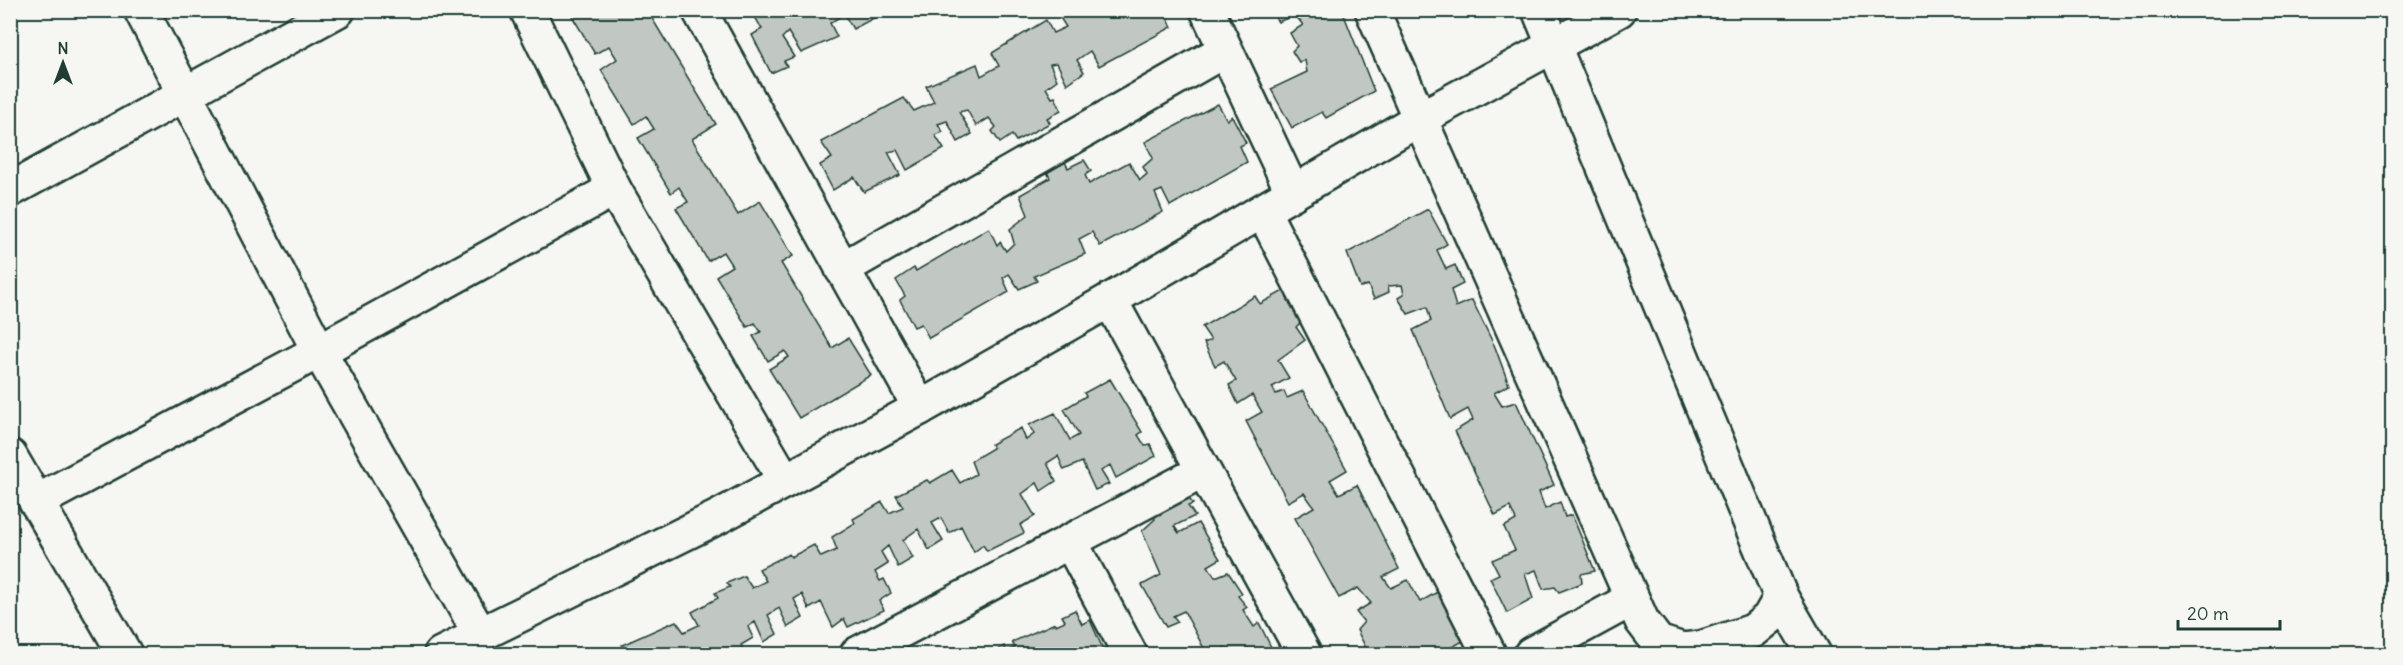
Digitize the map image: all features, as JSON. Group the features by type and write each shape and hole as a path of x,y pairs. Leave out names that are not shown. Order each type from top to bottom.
{"street":[{"path":"141,10 319,351 480,634"},
{"path":"10,189 338,10"},
{"path":"526,10 614,189 784,481"},
{"path":"699,10 920,408"},
{"path":"1207,10 1293,193"},
{"path":"1372,10 1642,621 1658,642 1683,650 1718,644 1753,630 1769,618 1781,597"},
{"path":"1539,10 1781,597 1814,654"},
{"path":"445,653 720,516 920,408 1421,118 1619,10"},
{"path":"842,269 1225,50"},
{"path":"36,502 319,351 614,189"},
{"path":"1263,211 1489,654"},
{"path":"1110,300 1304,654"},
{"path":"10,456 125,654"},
{"path":"857,654 1203,471"},
{"path":"1070,541 1130,654"},
{"path":"1531,654 1632,600"}],"building":[{"path":"582,10 647,10 716,124 692,139 738,215 760,201 793,256 781,263 832,348 848,338 871,375 799,418 769,369 789,357 785,351 768,361 753,336 761,332 755,323 747,327 716,276 732,266 723,252 708,261 676,208 688,202 679,187 671,193 638,138 654,129 646,116 634,124 601,70 617,59 609,46 595,54 572,16"},
{"path":"763,10 879,10 872,14 874,18 853,29 844,14 830,23 837,37 801,53 788,32 782,38 794,57 784,61 787,66 771,73 752,35 762,29 755,17"},
{"path":"1062,10 1169,10 1165,14 1172,27 1099,66 1090,51 1077,60 1084,72 1067,84 1057,63 1050,64 1057,80 1046,88 1052,98 1055,97 1061,110 1047,118 1050,123 1016,141 1012,135 1000,143 992,131 996,127 989,118 976,126 967,110 959,112 972,134 958,142 947,121 938,124 943,132 935,135 944,149 907,170 897,150 888,152 900,175 864,192 854,177 833,190 820,165 832,158 821,142 904,98 914,111 934,102 926,86 977,64 981,76 999,66 992,53 1046,20 1053,33 1066,27 1057,13"},
{"path":"1271,10 1342,10 1374,91 1326,118 1322,112 1292,128 1271,89 1307,72 1305,60 1299,62 1292,51 1297,46 1290,33 1303,25 1295,15 1278,22"},
{"path":"1218,104 1227,120 1232,116 1246,143 1240,146 1247,162 1170,206 1162,190 1155,193 1163,212 1100,246 1092,232 1079,239 1085,254 1034,276 1037,281 1019,289 1009,274 1003,278 1009,292 929,338 921,324 914,327 900,300 905,296 896,280 914,268 916,271 989,228 997,245 1000,242 1006,251 1014,243 1010,229 1028,215 1020,195 1050,178 1047,172 1065,162 1068,168 1084,160 1091,171 1085,175 1089,184 1129,162 1140,180 1147,174 1143,167 1153,158 1145,142"},
{"path":"1428,209 1447,244 1437,250 1446,269 1455,265 1463,284 1451,290 1456,307 1472,300 1495,347 1509,385 1494,393 1502,406 1516,402 1554,485 1539,492 1545,509 1560,502 1565,517 1572,515 1595,571 1581,574 1582,583 1559,592 1555,587 1543,589 1536,570 1525,574 1533,599 1507,613 1490,578 1499,574 1492,560 1515,550 1504,527 1516,520 1510,507 1495,515 1455,431 1473,420 1468,409 1450,419 1413,330 1431,321 1427,307 1408,314 1398,298 1404,294 1402,285 1388,286 1389,292 1374,299 1368,285 1360,287 1347,253"},
{"path":"1285,290 1302,321 1296,327 1305,340 1278,360 1289,378 1272,387 1276,394 1284,391 1287,398 1303,391 1347,470 1330,480 1339,494 1357,485 1399,569 1383,577 1391,588 1408,580 1420,602 1441,590 1445,604 1452,601 1470,637 1440,654 1369,654 1357,630 1364,622 1356,612 1371,603 1358,588 1339,598 1295,518 1314,507 1304,493 1288,502 1246,421 1262,412 1252,395 1238,404 1229,385 1236,381 1224,361 1215,366 1204,343 1211,340 1202,327 1255,296 1260,304"},
{"path":"1110,379 1142,432 1138,435 1145,446 1150,444 1156,456 1116,478 1110,465 1101,471 1109,484 1095,490 1082,462 1064,470 1058,456 1047,463 1056,481 1041,491 1037,483 1022,494 1035,516 1020,525 1024,533 987,551 983,545 974,552 961,526 949,533 941,518 932,523 943,541 929,550 918,529 903,540 913,558 898,567 888,546 881,552 888,564 875,572 880,581 884,579 891,593 879,601 884,610 848,627 844,619 833,627 821,602 809,609 802,594 794,599 803,618 788,627 779,608 768,615 777,634 764,642 755,622 748,627 753,638 741,645 746,654 630,654 622,645 676,621 684,632 699,625 692,612 718,598 715,593 730,587 727,583 744,576 752,588 766,581 759,569 789,554 791,557 814,545 821,557 837,550 832,537 855,523 853,519 882,502 889,513 903,507 896,495 927,480 930,483 952,470 960,483 976,474 971,461 993,448 991,444 1021,428 1026,440 1034,434 1029,425 1055,413 1070,440 1079,435 1064,409 1086,396 1084,393"},
{"path":"1185,493 1193,504 1188,506 1195,516 1174,526 1179,533 1198,523 1220,559 1208,566 1215,577 1228,572 1242,593 1238,596 1247,607 1243,610 1254,627 1259,623 1273,651 1270,654 1228,654 1225,648 1207,654 1184,611 1173,616 1178,622 1166,627 1142,585 1161,575 1142,531 1155,519 1152,510"},
{"path":"1075,610 1082,624 1090,620 1103,649 1096,651 1097,654 992,654 1004,646 1006,650 1015,648 1012,642 1055,623 1056,625 1065,621 1062,616"}]}
